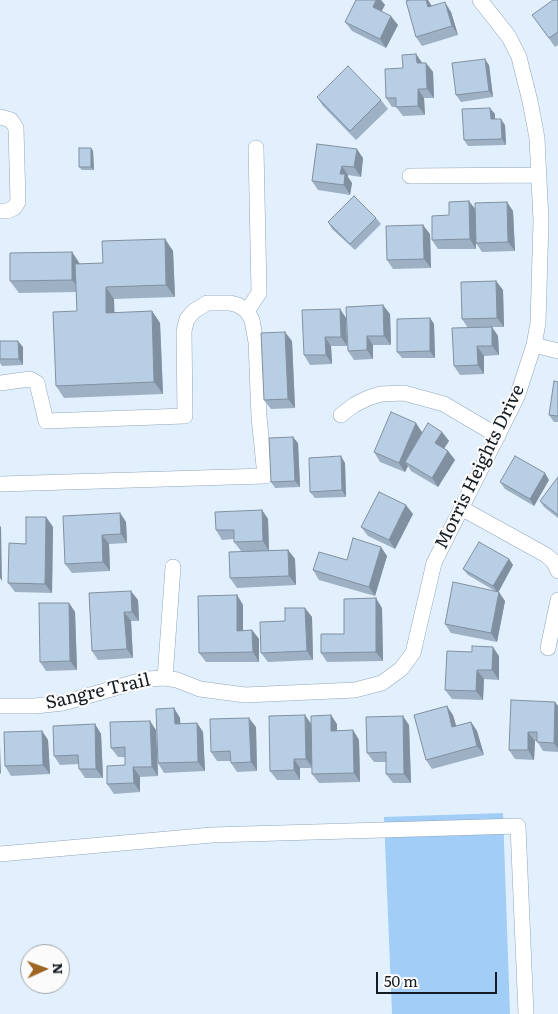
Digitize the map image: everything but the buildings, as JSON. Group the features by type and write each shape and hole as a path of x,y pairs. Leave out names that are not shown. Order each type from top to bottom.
{"street":[{"name":"Morris Heights Drive","path":"165,678 177,680 200,689 245,695 355,690 382,683 401,669 413,653 434,563 517,397 534,345 538,323 541,221 535,129 530,101 519,57 509,37 480,0"},
{"path":"0,117 11,120 16,128 18,202 14,208 0,211"},
{"path":"247,311 260,293 256,148"},
{"path":"410,176 539,175"},
{"path":"0,382 30,379 38,383 46,421 185,416 184,331 187,320 194,311 207,303 230,302 247,311 252,320 256,342 264,476 0,484"},
{"path":"534,345 558,351"},
{"path":"341,415 354,405 368,398 381,394 404,393 444,404 498,436"},
{"path":"461,508 546,554 553,561 558,571"},
{"path":"165,678 173,567"},
{"path":"548,648 558,600"},
{"name":"Sangre Trail","path":"0,706 34,706 63,703 146,680 165,678"},
{"path":"0,854 212,835 518,826 526,1014"}],"shaded area":[{"path":"503,813 510,1014 392,1014 384,817"}]}
